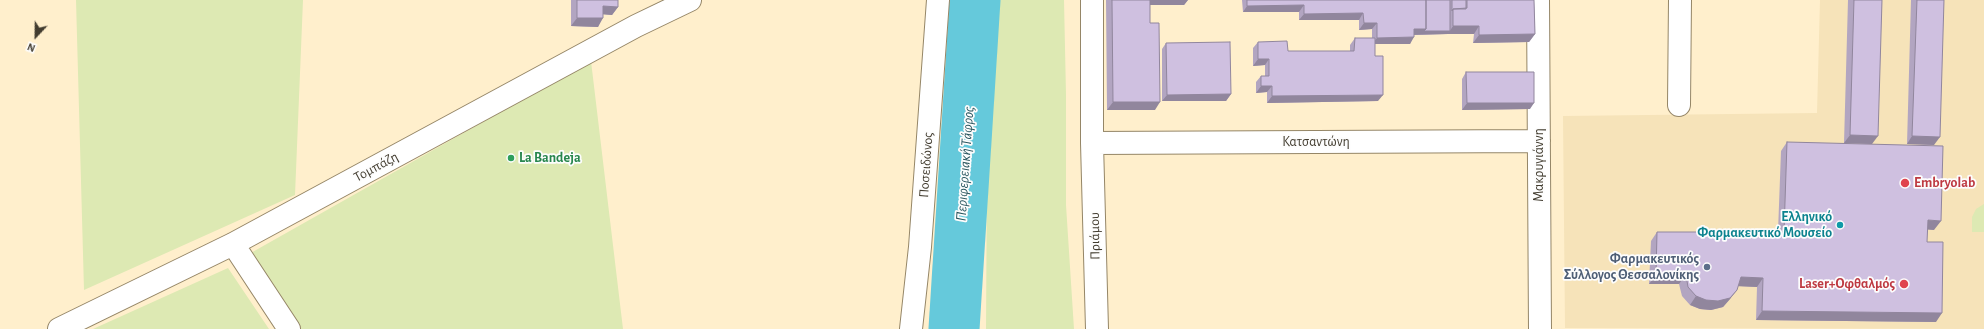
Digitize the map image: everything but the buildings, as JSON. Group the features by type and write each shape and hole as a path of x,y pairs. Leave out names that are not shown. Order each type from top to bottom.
{"street":[{"name":"Τομπάζη","path":"59,329 232,244 630,30 690,0"},
{"name":"Ποσειδώνος","path":"911,329 920,247 938,0"},
{"name":"Πριάμου","path":"1092,0 1092,143 1097,329"},
{"name":"Μακρυγιάννη","path":"1538,0 1540,329"},
{"path":"1678,105 1680,0"},
{"name":"Κατσαντώνη","path":"1092,143 1539,141"},
{"path":"232,244 289,329"}],"shaded area":[{"path":"1820,0 1984,0 1984,329 1565,328 1563,116 1817,113"}],"green space":[{"path":"76,0 303,0 295,195 84,290"},
{"path":"993,0 1064,0 1066,205 1074,329 986,329 987,163"},
{"name":"La Bandeja","path":"591,61 623,329 299,329 249,254"},
{"path":"1984,204 1984,232 1972,232 1972,217 1976,209"},
{"path":"228,268 269,329 93,329"}],"waterway":[{"name":"Περιφερειακή Τάφρος","path":"954,329 975,0"}],"place":[{"name":"La Bandeja","path":"511,158"},
{"name":"Embryolab","path":"1905,183"},
{"name":"Ελληνικό Φαρμακευτικό Μουσείο","path":"1840,225"},
{"name":"Φαρμακευτικός Σύλλογος Θεσσαλονίκης","path":"1707,267"},
{"name":"Laser+Οφθαλμός","path":"1904,284"}]}
